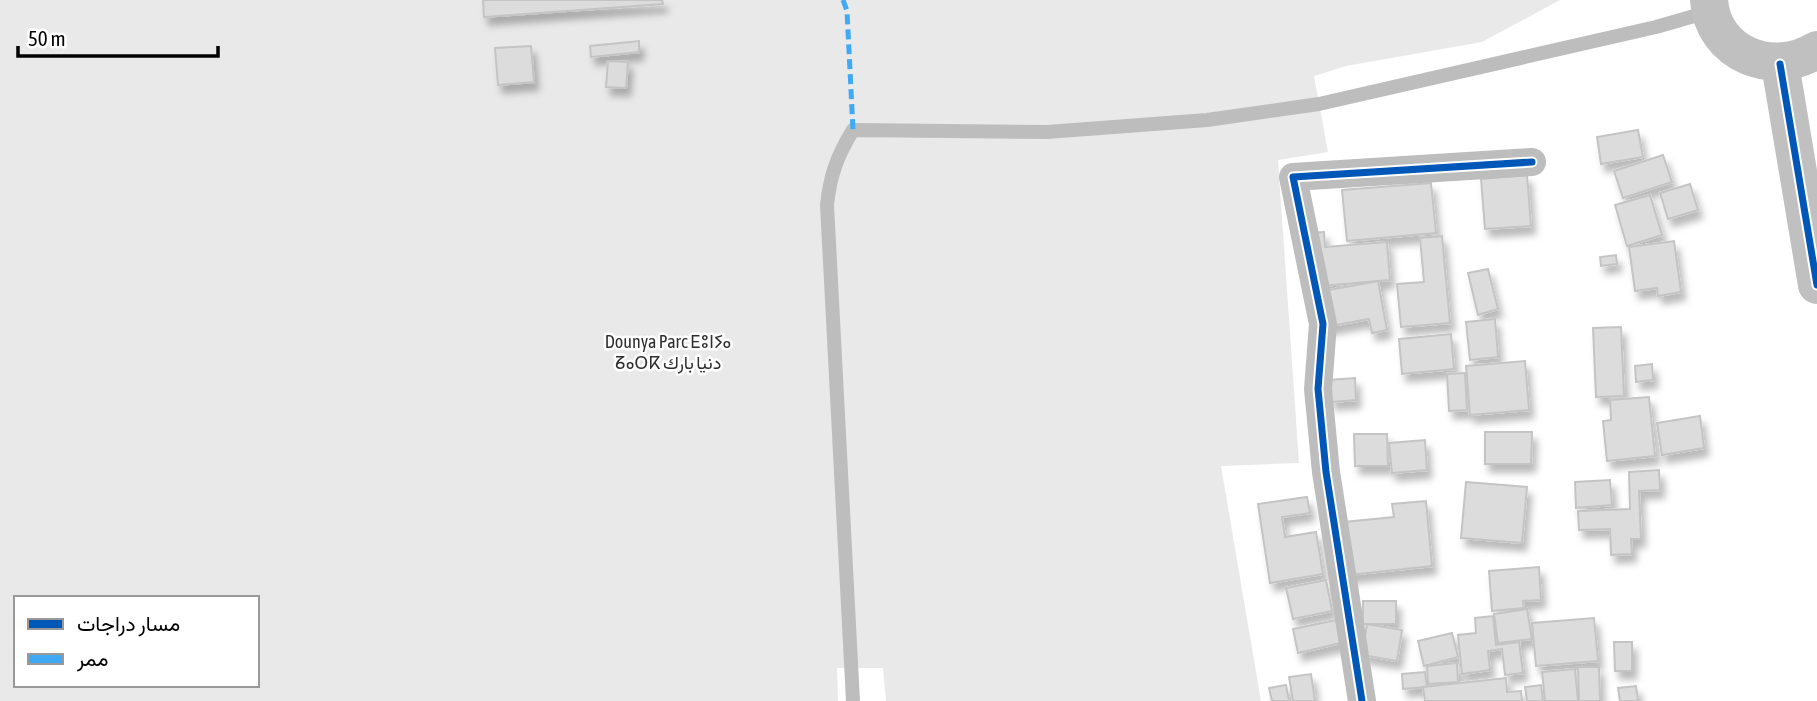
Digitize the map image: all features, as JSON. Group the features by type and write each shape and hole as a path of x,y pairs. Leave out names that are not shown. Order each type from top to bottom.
{"street":[{"path":"1709,6 1720,33 1736,50 1757,61 1780,64 1803,58 1817,50"},
{"path":"1780,64 1817,285"},
{"path":"1362,701 1326,472 1318,389 1323,324 1293,177 1532,162"}],"lane":[{"path":"853,701 827,205 836,156 853,130 1047,132 1182,122 1269,112 1319,104 1656,27 1709,6"}],"green space":[{"name":"Dounya Parc ⴹⵓⵏⵢⴰ ⵒⴰⵔⴽ دنيا بارك","path":"0,0 1560,0 1482,42 1346,66 1314,76 1328,152 1278,160 1299,463 1221,466 1261,701 886,701 883,668 837,668 838,701 0,701"}],"building":[{"path":"483,0 662,0 663,4 484,17"},
{"path":"639,41 639,52 591,57 590,46"},
{"path":"531,46 534,82 498,85 495,48"},
{"path":"608,61 628,62 626,88 606,87"},
{"path":"1638,130 1643,157 1601,164 1597,137"},
{"path":"1663,155 1672,182 1623,198 1614,171"},
{"path":"1527,175 1531,226 1485,229 1481,179"},
{"path":"1431,183 1436,233 1347,241 1342,190"},
{"path":"1690,184 1698,210 1668,219 1660,193"},
{"path":"1650,195 1662,235 1627,246 1615,205"},
{"path":"1324,232 1325,247 1387,242 1390,280 1322,286 1308,233"},
{"path":"1442,236 1450,323 1401,327 1397,284 1424,282 1420,238"},
{"path":"1674,241 1681,292 1658,296 1657,288 1635,291 1629,247"},
{"path":"1616,255 1617,264 1601,266 1600,257"},
{"path":"1488,269 1498,309 1478,315 1468,273"},
{"path":"1378,281 1387,330 1372,333 1369,319 1325,327 1318,292"},
{"path":"1495,319 1498,357 1470,360 1466,322"},
{"path":"1621,327 1624,396 1596,397 1593,328"},
{"path":"1451,334 1454,369 1402,374 1399,339"},
{"path":"1525,361 1529,410 1470,415 1466,366"},
{"path":"1652,364 1653,380 1636,382 1635,366"},
{"path":"1465,373 1467,410 1449,411 1447,374"},
{"path":"1355,378 1356,400 1331,402 1328,380"},
{"path":"1649,397 1655,456 1607,461 1603,421 1611,420 1610,400"},
{"path":"1700,416 1704,448 1662,455 1657,423"},
{"path":"1485,432 1532,432 1531,464 1485,464"},
{"path":"1354,434 1387,434 1388,466 1355,466"},
{"path":"1425,440 1427,470 1392,473 1389,443"},
{"path":"1659,470 1660,490 1639,491 1641,539 1631,539 1632,554 1611,555 1610,529 1579,530 1578,511 1630,509 1629,472"},
{"path":"1610,480 1612,505 1576,508 1575,482"},
{"path":"1466,482 1527,487 1522,543 1461,538"},
{"path":"1307,497 1310,513 1282,517 1285,537 1316,532 1323,574 1270,583 1258,504"},
{"path":"1426,501 1432,566 1340,576 1334,523 1394,517 1392,504"},
{"path":"1539,567 1541,600 1523,601 1524,608 1492,611 1489,571"},
{"path":"1326,580 1332,611 1293,619 1286,588"},
{"path":"1363,601 1396,601 1396,624 1363,624"},
{"path":"1527,609 1532,639 1498,643 1494,614"},
{"path":"1493,616 1496,645 1519,642 1523,673 1505,675 1502,649 1488,651 1490,670 1462,674 1458,635 1476,633 1475,618"},
{"path":"1594,618 1598,661 1536,666 1532,623"},
{"path":"1336,620 1341,643 1298,653 1293,629"},
{"path":"1367,624 1402,630 1397,661 1362,655"},
{"path":"1452,633 1458,657 1424,666 1418,641"},
{"path":"1614,642 1632,642 1632,671 1615,671"},
{"path":"1457,663 1458,682 1428,684 1427,666"},
{"path":"1578,667 1599,667 1600,701 1579,701"},
{"path":"1575,669 1578,701 1545,701 1542,672"},
{"path":"1425,672 1427,687 1403,689 1402,674"},
{"path":"1311,674 1315,701 1293,701 1289,677"},
{"path":"1506,678 1507,692 1521,691 1522,701 1425,701 1423,687"},
{"path":"1286,685 1289,701 1272,701 1269,688"},
{"path":"1541,685 1543,701 1527,701 1525,687"},
{"path":"1636,686 1638,701 1620,701 1618,688"}],"marked path":[{"path":"843,0 847,11 853,130"}],"cycle path":[{"path":"1780,64 1817,285"},
{"path":"1362,701 1326,472 1318,389 1323,324 1293,177 1532,162"}]}
